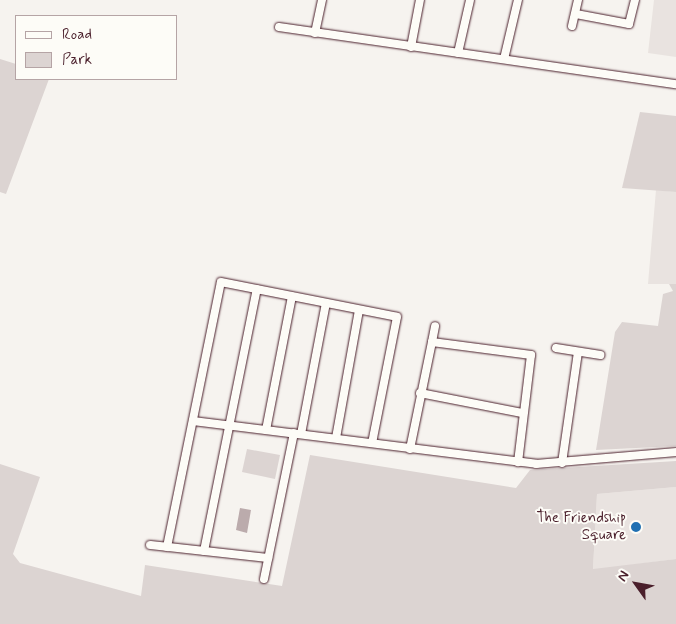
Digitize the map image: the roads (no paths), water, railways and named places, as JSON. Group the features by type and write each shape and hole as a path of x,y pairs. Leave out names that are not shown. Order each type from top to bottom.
{"street":[{"path":"315,33 322,0"},
{"path":"411,47 420,0"},
{"path":"458,53 470,0"},
{"path":"504,59 518,0"},
{"path":"572,26 578,0"},
{"path":"576,14 629,24 634,0"},
{"path":"279,28 676,84"},
{"path":"166,547 222,282 397,317 372,443"},
{"path":"204,551 258,289"},
{"path":"266,430 292,296"},
{"path":"264,579 326,303"},
{"path":"336,438 359,310"},
{"path":"410,449 435,326"},
{"path":"432,342 531,355 522,413 518,462"},
{"path":"556,348 600,355"},
{"path":"562,462 578,352"},
{"path":"420,393 522,413"},
{"path":"193,421 518,462 562,462 676,452"},
{"path":"150,545 268,558"}],"place":[{"name":"The Friendship Square","path":"636,527"}]}
